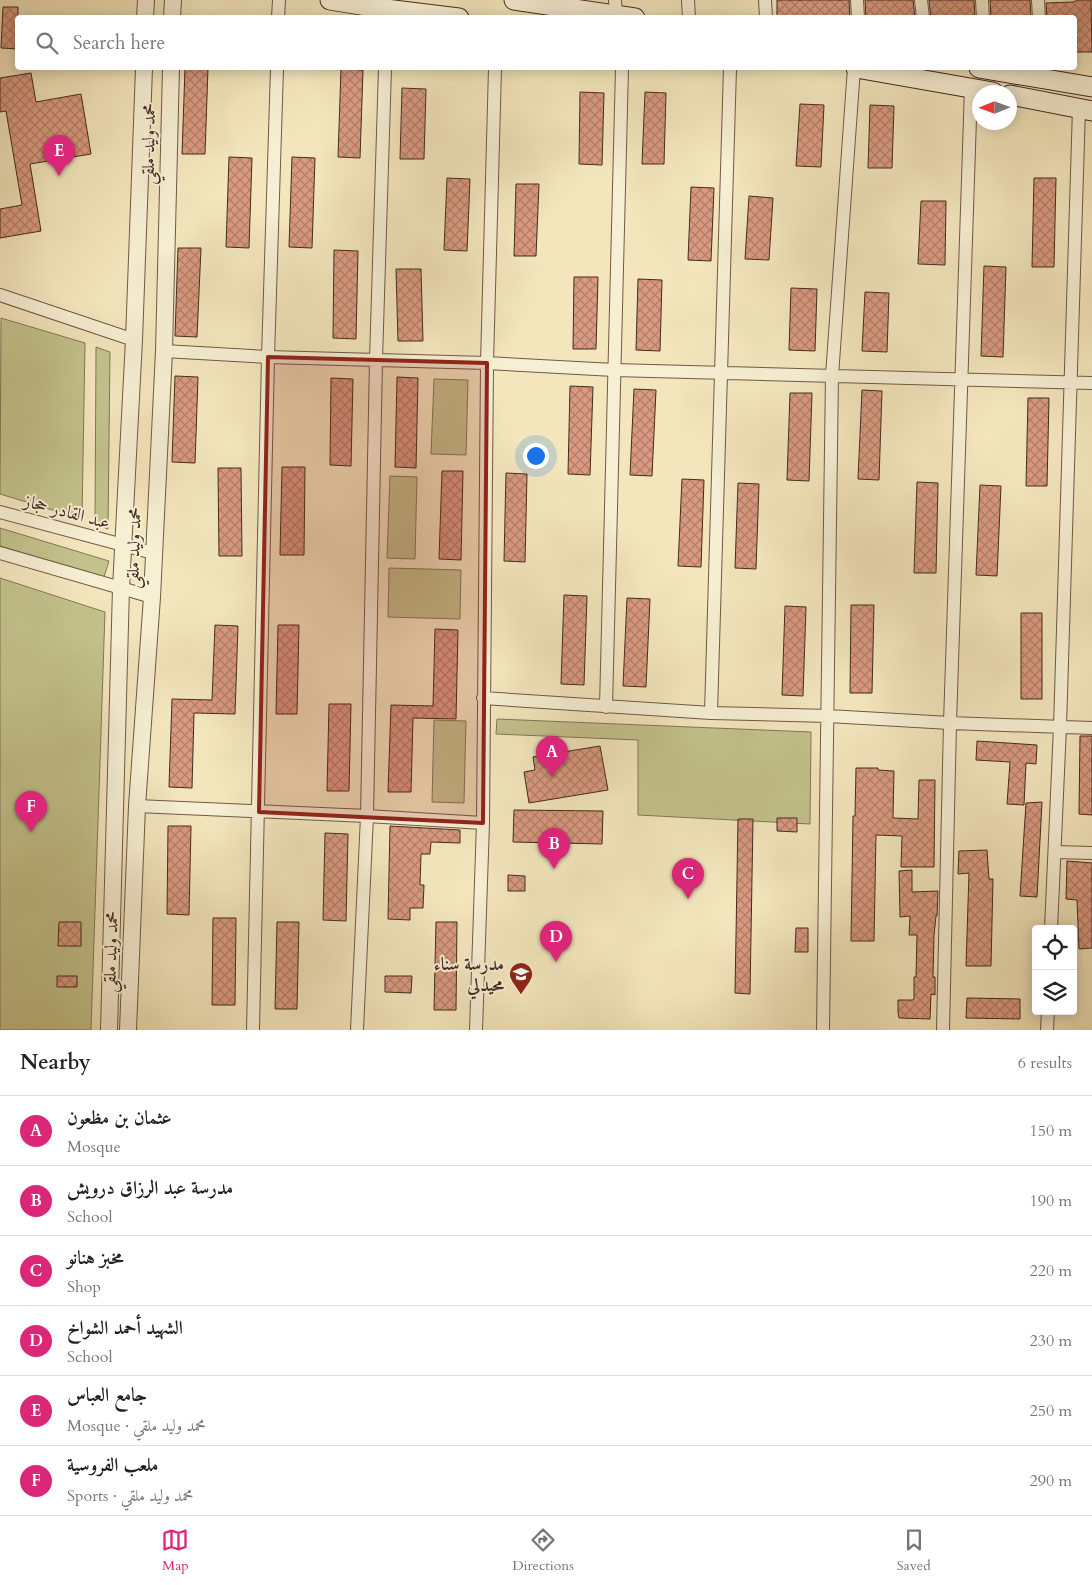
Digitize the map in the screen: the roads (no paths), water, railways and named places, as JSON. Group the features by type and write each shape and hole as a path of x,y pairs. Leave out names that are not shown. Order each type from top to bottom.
{"main road":[{"path":"330,0 386,13 415,15"},
{"path":"517,0 622,11"},
{"path":"867,70 971,88"},
{"path":"1013,70 1042,72 1092,87"},
{"path":"1017,97 1085,110"}],"street":[{"path":"145,15 146,0"},
{"path":"172,15 173,0"},
{"path":"278,15 279,0"},
{"path":"688,0 689,15"},
{"path":"765,0 766,15"},
{"path":"857,0 858,15"},
{"path":"921,0 923,15"},
{"path":"982,0 983,15"},
{"path":"1038,0 1039,15"},
{"name":"محمد وليد ملقي","path":"109,1030 121,588 134,340 144,70"},
{"name":"محمد وليد ملقي","path":"128,1030 137,806 152,598 164,351 171,70"},
{"path":"253,1030 268,357 277,70"},
{"path":"357,1030 367,816 376,360 385,70"},
{"path":"476,1030 484,823 483,698 487,364 494,70"},
{"path":"606,707 622,70"},
{"path":"711,713 730,70"},
{"path":"823,1030 832,376 855,70"},
{"path":"943,1030 960,380 971,88"},
{"path":"1051,925 1060,727 1070,383 1085,110"},
{"path":"0,295 134,340"},
{"path":"164,351 268,357 614,370 1092,383"},
{"name":"عبد القادر حجاز","path":"0,512 153,553"},
{"path":"0,553 152,598"},
{"path":"483,698 711,713 828,716 1092,728"},
{"path":"137,806 484,823"},
{"path":"1055,852 1092,853"},
{"path":"1047,1030 1048,1015"}],"place":[{"name":"جامع العباس","path":"59,176"},
{"name":"عثمان بن مظعون","path":"552,777"},
{"name":"ملعب الفروسية","path":"31,832"},
{"name":"مدرسة عبد الرزاق درويش","path":"554,869"},
{"name":"مخبز هنانو","path":"688,899"},
{"name":"الشهيد أحمد الشواخ","path":"556,962"},
{"name":"مدرسة سناء محيدلي","path":"521,995"}]}
